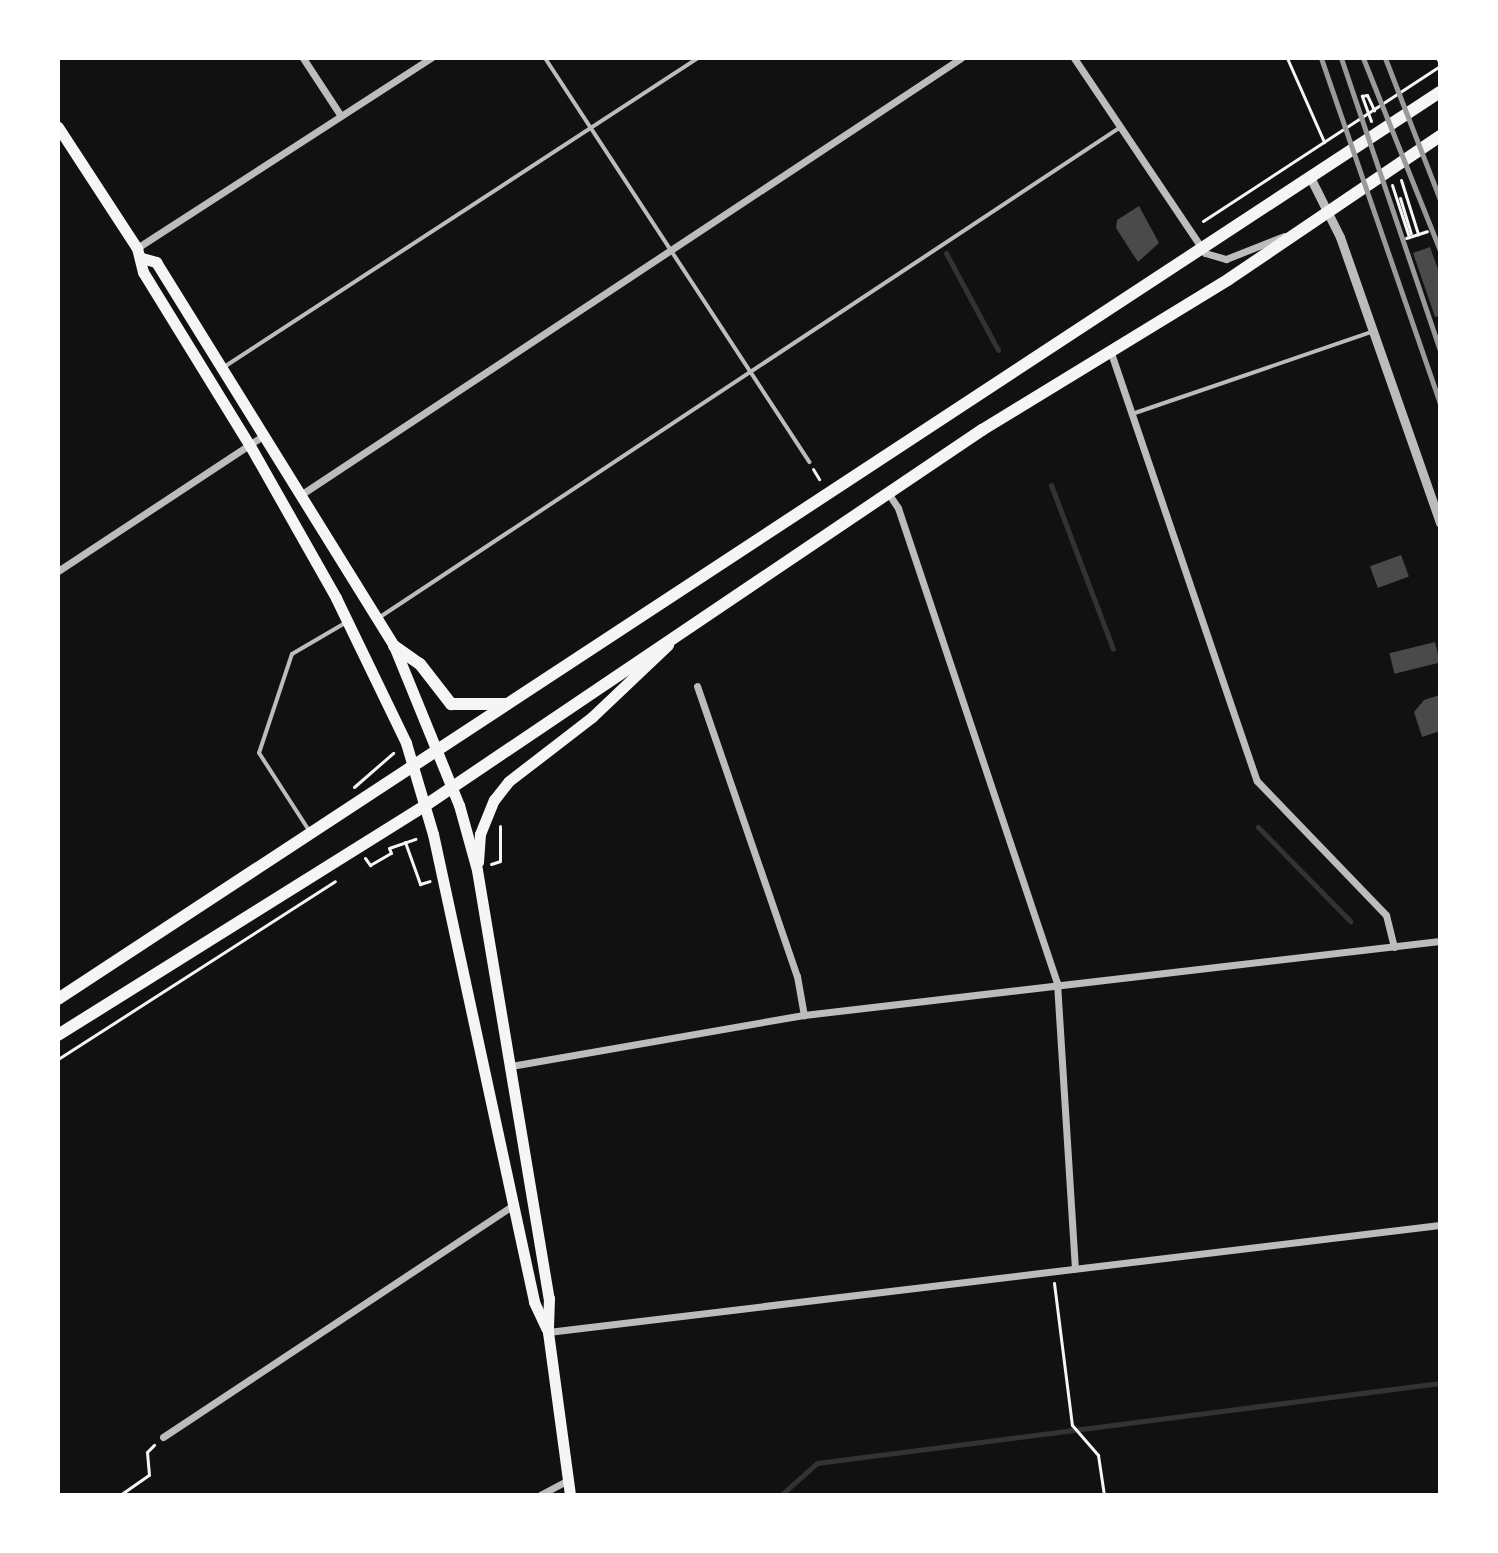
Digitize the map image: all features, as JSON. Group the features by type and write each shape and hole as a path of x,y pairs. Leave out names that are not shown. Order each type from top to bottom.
{"highway":[{"path":"58,999 438,752 1199,246 1436,94"},
{"path":"58,1035 426,805 888,493 1328,212 1440,136"},
{"path":"394,646 420,664 451,704 474,708 510,704"}],"main road":[{"path":"59,132 139,253 143,272 249,444 348,621 413,767 426,805 534,1302 548,1332"},
{"path":"139,253 156,262 394,646 482,867"},
{"path":"570,1495 548,1332 549,1298 511,1066 480,834 494,800 509,781 592,717 680,632"}],"street":[{"path":"303,58 341,116"},
{"path":"139,253 431,58"},
{"path":"302,494 961,58"},
{"path":"1074,58 1199,246 1210,257 1226,259 1301,229"},
{"path":"1310,177 1328,212 1375,331 1440,523"},
{"path":"1110,350 1257,781 1386,915 1394,947"},
{"path":"58,571 264,435"},
{"path":"888,493 898,508 1057,983 1075,1268"},
{"path":"697,686 797,976 804,1015"},
{"path":"511,1066 804,1015 1057,983 1440,941"},
{"path":"163,1437 512,1206"},
{"path":"548,1332 1440,1225"},
{"path":"540,1495 568,1480"}],"lane":[{"path":"545,58 668,251 809,462"},
{"path":"223,368 698,58"},
{"path":"378,618 1119,128"},
{"path":"1132,414 1375,331"},
{"path":"311,834 259,753 292,654 348,621"}],"path":[{"path":"1287,58 1324,142"},
{"path":"1203,221 1410,86 1440,65 1437,58"},
{"path":"1401,180 1418,234"},
{"path":"1400,198 1411,234"},
{"path":"1406,238 1427,231"},
{"path":"354,788 393,753"},
{"path":"482,867 500,861 500,826"},
{"path":"353,868 415,839"},
{"path":"405,842 420,884 433,880"},
{"path":"370,865 390,850"},
{"path":"58,1059 340,877"},
{"path":"1075,1268 1052,1285 1072,1425 1098,1455 1104,1495"},
{"path":"120,1495 149,1475 147,1452 163,1437"}],"building":[{"path":"1139,206 1159,243 1138,262 1116,228 1117,220"},
{"path":"1430,247 1440,275 1440,316 1435,317 1413,253"},
{"path":"1401,555 1409,577 1378,588 1370,566"},
{"path":"1435,642 1440,662 1394,674 1389,653"},
{"path":"1440,695 1440,731 1422,737 1414,712 1424,700"}],"waterway":[{"path":"946,253 998,350"},
{"path":"1051,485 1113,649"},
{"path":"1258,827 1350,921"},
{"path":"781,1495 817,1463 1440,1383"}],"railway":[{"path":"1321,58 1440,404"},
{"path":"1341,58 1440,350"},
{"path":"1363,58 1440,251"},
{"path":"1385,58 1440,200"}]}
